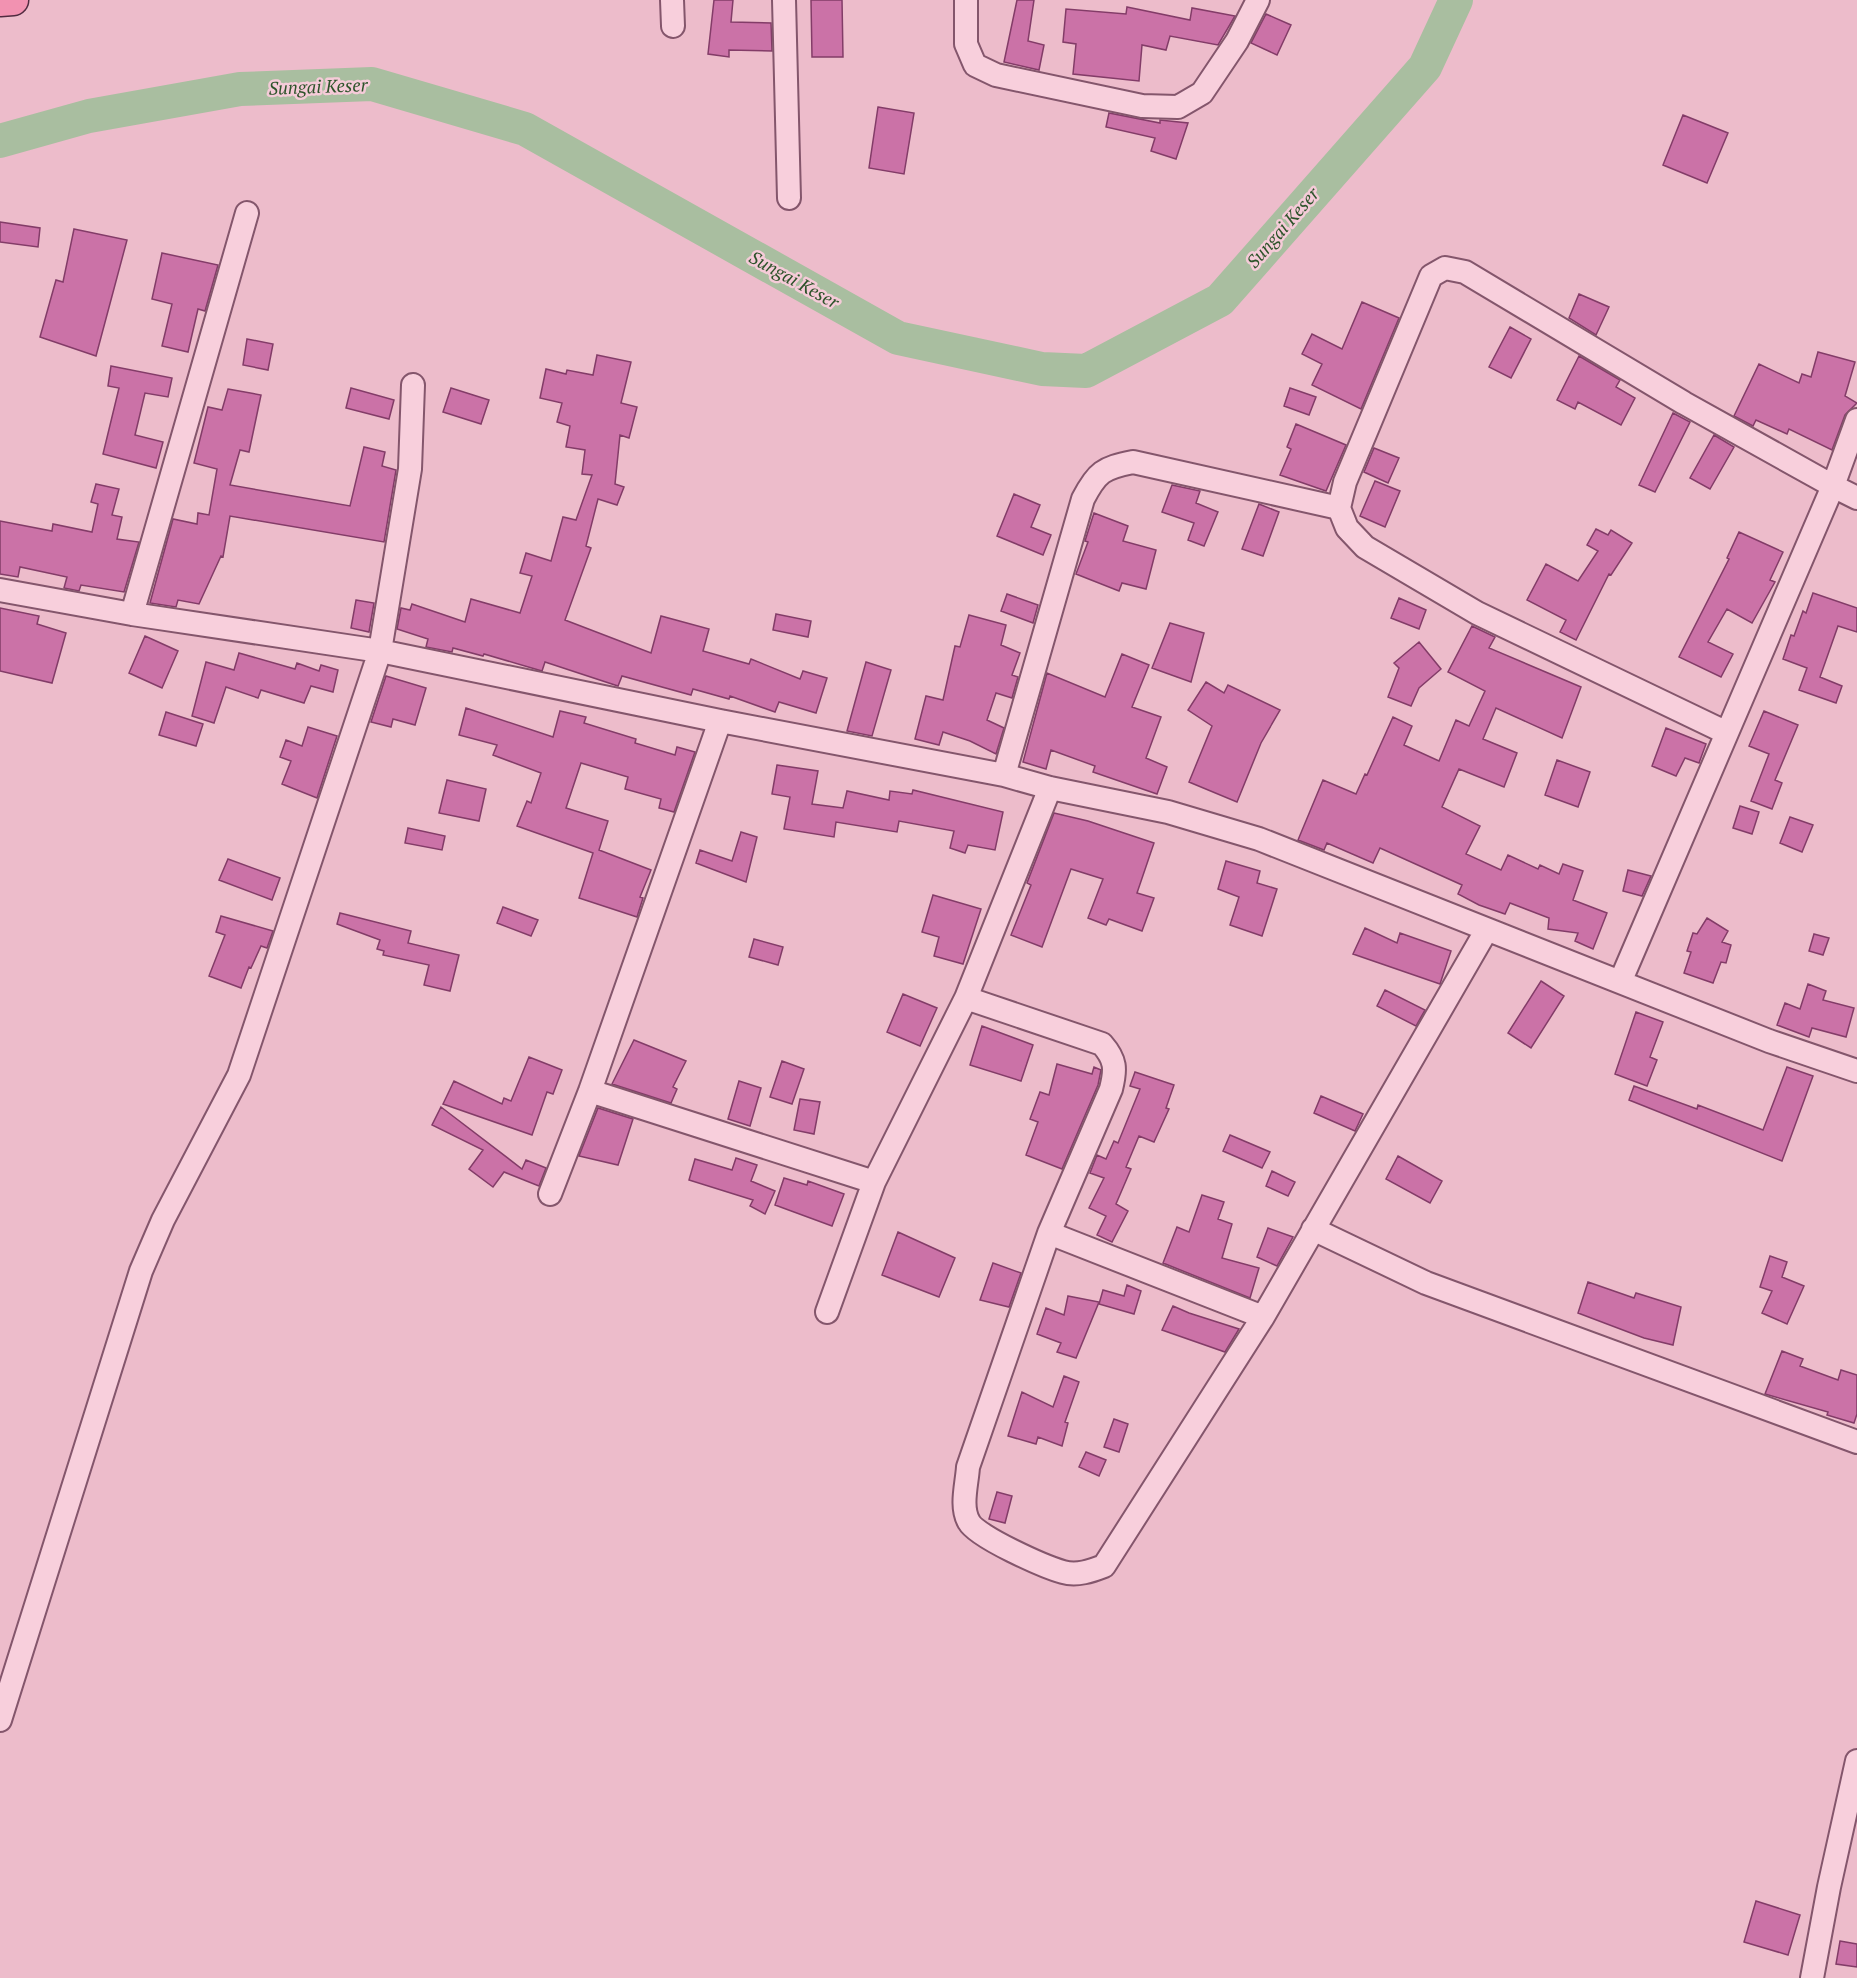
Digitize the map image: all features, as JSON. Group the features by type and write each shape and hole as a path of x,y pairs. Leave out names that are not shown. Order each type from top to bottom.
{"main road":[{"path":"0,1 14,0"}],"street":[{"path":"672,0 673,26"},
{"path":"784,0 789,198"},
{"path":"966,0 966,44 975,64 996,75 1142,106 1178,107 1202,93 1237,41 1258,0"},
{"path":"132,614 247,213"},
{"path":"1727,734 1478,613 1365,547 1347,528 1339,508 1345,482 1431,276 1444,268 1465,272 1684,403 1857,498"},
{"path":"0,1720 141,1271 163,1220 239,1075 380,651 410,469 414,385"},
{"path":"1621,980 1833,486 1857,420"},
{"path":"1004,775 1083,499 1095,477 1111,466 1133,462 1339,508"},
{"path":"0,590 132,614 380,651 720,721 1004,775 1050,788 1168,812 1258,839 1486,931 1621,980 1768,1041 1857,1071"},
{"path":"550,1194 590,1091 720,721"},
{"path":"827,1312 874,1182 966,998 1050,788"},
{"path":"966,998 1102,1044 1113,1057 1116,1071 1111,1089 1049,1233 968,1467 964,1508 969,1523 983,1537 1064,1573 1085,1574 1104,1566 1263,1317 1486,931"},
{"path":"590,1091 874,1182"},
{"path":"1313,1229 1426,1283 1857,1442"},
{"path":"1049,1233 1263,1317"},
{"path":"1812,1978 1831,1876 1857,1761"}],"building":[{"path":"714,0 733,0 731,22 771,23 772,51 729,50 729,57 708,54"},
{"path":"811,0 842,0 843,57 812,57"},
{"path":"1017,0 1034,0 1028,41 1044,45 1039,70 1004,62"},
{"path":"1127,7 1190,20 1192,8 1235,16 1218,45 1170,36 1166,50 1142,45 1139,81 1073,74 1076,44 1063,42 1066,9 1126,14"},
{"path":"1266,14 1291,25 1277,55 1251,43"},
{"path":"878,107 914,113 904,174 869,168"},
{"path":"1109,113 1160,123 1160,120 1188,123 1176,159 1151,151 1155,138 1106,127"},
{"path":"1683,115 1728,133 1707,183 1663,165"},
{"path":"0,222 40,228 38,247 0,242"},
{"path":"74,229 127,240 96,356 40,337 56,280 63,282"},
{"path":"162,253 218,265 205,311 198,309 188,352 162,346 172,304 152,299"},
{"path":"1579,294 1609,307 1596,335 1569,318"},
{"path":"1362,302 1399,318 1361,409 1312,385 1322,364 1302,354 1312,334 1342,349"},
{"path":"1510,327 1531,339 1511,378 1489,367"},
{"path":"247,339 273,344 268,370 243,365"},
{"path":"1818,352 1855,362 1845,396 1857,403 1845,415 1832,450 1789,429 1787,434 1756,420 1753,426 1734,416 1759,364 1799,383 1802,374 1811,377"},
{"path":"597,355 631,362 621,403 637,407 629,438 620,435 615,484 624,487 617,505 598,499 586,546 591,548 565,620 651,653 661,616 709,629 703,651 749,664 751,659 800,679 803,671 827,678 816,713 779,702 775,712 730,696 729,699 693,689 691,695 622,676 618,686 545,662 542,671 484,654 483,656 453,648 452,652 426,647 428,639 397,629 401,608 410,610 412,604 465,622 471,599 520,613 532,576 520,573 526,553 551,561 563,517 576,520 592,475 582,474 585,450 566,447 570,426 557,422 562,403 540,398 546,369 566,374 567,370 593,375"},
{"path":"1579,356 1620,380 1616,387 1635,398 1621,425 1578,402 1575,409 1557,400"},
{"path":"111,366 172,378 168,397 145,393 135,435 163,442 156,468 103,454 119,388 108,386"},
{"path":"351,388 394,400 389,419 346,408"},
{"path":"451,388 489,400 481,424 443,412"},
{"path":"1290,388 1316,397 1309,415 1284,406"},
{"path":"228,389 261,395 249,452 240,450 230,485 350,506 364,447 385,452 382,466 396,470 384,542 230,516 223,557 221,556 199,604 178,600 176,607 150,603 173,519 197,524 198,513 209,515 217,469 194,463 208,407 222,410"},
{"path":"1673,413 1690,422 1655,492 1639,485"},
{"path":"1296,424 1346,445 1326,491 1280,475 1291,449 1287,447"},
{"path":"1714,435 1734,447 1710,489 1690,478"},
{"path":"1374,448 1399,458 1388,483 1364,472"},
{"path":"1375,481 1400,491 1385,527 1360,516"},
{"path":"96,484 119,489 112,515 122,517 117,539 139,542 124,592 81,585 79,591 64,588 67,577 20,567 18,577 0,574 0,521 52,531 53,524 92,532 98,504 91,502"},
{"path":"1172,485 1200,491 1196,503 1218,512 1204,546 1188,540 1194,523 1162,512"},
{"path":"1014,494 1040,505 1031,527 1051,535 1043,555 997,536"},
{"path":"1259,504 1279,512 1263,556 1242,549"},
{"path":"1094,513 1128,526 1123,541 1156,550 1146,589 1122,583 1119,591 1076,574 1088,542 1085,541"},
{"path":"1596,529 1608,535 1611,530 1632,543 1611,575 1609,574 1576,640 1560,632 1566,620 1527,600 1546,564 1578,581 1598,551 1587,545"},
{"path":"1739,532 1783,552 1770,580 1775,582 1752,623 1727,609 1708,642 1733,654 1721,677 1679,657 1729,559 1727,558"},
{"path":"1813,593 1857,608 1857,632 1838,626 1820,677 1842,686 1836,703 1799,690 1807,668 1783,659 1791,635 1794,636 1803,611 1806,613"},
{"path":"1007,594 1038,605 1033,623 1001,611"},
{"path":"1399,598 1426,610 1419,629 1391,618"},
{"path":"356,600 374,603 369,632 351,628"},
{"path":"0,608 39,616 37,624 66,633 52,683 0,671"},
{"path":"776,614 811,621 808,637 773,630"},
{"path":"969,615 1006,625 1001,645 1020,653 1012,675 1018,677 1012,698 996,693 987,720 1004,728 996,754 970,741 943,732 939,745 915,739 926,696 943,700 955,646 960,647"},
{"path":"1170,623 1204,633 1191,682 1152,668"},
{"path":"1472,626 1495,637 1489,648 1581,687 1562,738 1496,708 1483,739 1517,753 1504,787 1459,769 1442,807 1480,826 1466,854 1501,870 1508,855 1538,869 1540,865 1559,874 1563,864 1583,871 1573,900 1607,913 1593,949 1575,941 1578,933 1548,929 1549,918 1510,903 1505,914 1479,905 1458,894 1462,885 1380,848 1373,863 1327,843 1324,850 1298,840 1323,780 1356,794 1393,717 1412,726 1404,745 1439,761 1456,720 1469,726 1485,691 1448,672"},
{"path":"145,636 178,651 162,688 129,673"},
{"path":"1419,642 1441,669 1419,688 1411,706 1388,697 1399,668 1394,663"},
{"path":"239,653 295,669 297,663 319,671 321,665 338,670 333,692 311,686 304,703 261,690 258,698 226,687 214,723 192,716 206,662 234,670"},
{"path":"1122,654 1149,665 1132,707 1161,717 1146,758 1167,767 1157,794 1093,772 1095,766 1051,750 1046,769 1023,762 1047,673 1105,697"},
{"path":"866,662 891,670 872,736 847,731"},
{"path":"386,676 426,688 415,725 393,719 391,727 371,722"},
{"path":"1206,682 1224,693 1228,685 1280,710 1261,743 1237,802 1189,782 1212,726 1188,710"},
{"path":"466,708 553,737 560,711 586,717 584,723 636,739 635,743 675,755 677,747 695,752 674,812 659,808 661,799 625,789 628,777 581,763 566,808 608,821 599,850 651,870 640,897 643,898 637,917 579,898 593,853 517,826 527,801 531,803 541,773 493,755 497,745 459,735"},
{"path":"1764,711 1798,725 1775,780 1782,783 1772,809 1751,801 1769,754 1749,746"},
{"path":"166,712 203,724 196,746 159,735"},
{"path":"308,727 337,736 317,798 282,784 291,761 280,757 286,740 302,746"},
{"path":"1666,728 1706,744 1699,763 1685,758 1676,776 1652,766"},
{"path":"1557,760 1590,772 1578,807 1545,795"},
{"path":"777,765 818,771 812,804 843,808 847,791 889,800 890,791 912,794 913,790 1003,812 995,850 968,845 965,853 950,848 954,831 899,821 897,832 836,822 834,837 784,829 790,797 772,794"},
{"path":"447,780 486,789 479,821 439,813"},
{"path":"1740,806 1759,812 1752,834 1733,828"},
{"path":"1054,813 1088,821 1154,843 1137,893 1154,898 1142,931 1109,919 1106,925 1088,918 1103,879 1071,869 1042,947 1011,935 1031,885 1027,883"},
{"path":"1790,817 1813,825 1802,852 1780,843"},
{"path":"408,828 445,836 442,850 405,843"},
{"path":"741,832 757,837 746,882 696,863 700,850 732,861"},
{"path":"228,859 280,878 272,900 219,880"},
{"path":"1226,861 1260,871 1257,883 1277,889 1262,936 1230,925 1239,897 1218,889"},
{"path":"1628,870 1651,876 1642,896 1623,891"},
{"path":"933,895 981,909 963,964 934,956 939,937 922,932"},
{"path":"503,907 538,920 531,936 497,923"},
{"path":"340,913 411,931 408,943 459,955 450,991 424,985 429,965 383,955 384,951 377,949 380,940 337,924"},
{"path":"221,916 273,931 267,948 261,946 251,968 249,967 241,988 209,976 225,935 216,932"},
{"path":"1707,918 1728,931 1722,942 1731,945 1726,963 1721,962 1713,983 1684,973 1691,952 1687,951 1693,933 1697,934"},
{"path":"1365,928 1397,943 1400,933 1451,951 1440,984 1353,954"},
{"path":"1814,934 1829,938 1823,955 1809,951"},
{"path":"754,939 783,947 778,965 749,957"},
{"path":"1541,981 1564,996 1531,1048 1508,1033"},
{"path":"1808,984 1826,991 1823,1000 1854,1008 1846,1037 1812,1028 1809,1037 1777,1025 1785,1003 1800,1009"},
{"path":"1385,990 1425,1010 1416,1026 1377,1006"},
{"path":"903,994 937,1008 920,1046 887,1032"},
{"path":"1636,1012 1663,1022 1650,1057 1657,1060 1647,1086 1615,1074"},
{"path":"982,1026 1033,1045 1021,1081 970,1065"},
{"path":"634,1040 686,1061 673,1087 677,1089 671,1103 612,1084"},
{"path":"529,1057 562,1070 553,1094 547,1092 532,1135 443,1104 454,1081 502,1104 504,1098 511,1101"},
{"path":"782,1061 804,1069 792,1104 770,1097"},
{"path":"1057,1064 1092,1074 1094,1067 1101,1070 1098,1085 1062,1169 1026,1155 1038,1122 1030,1119 1040,1092 1049,1095"},
{"path":"1787,1067 1813,1076 1782,1161 1629,1100 1634,1086 1697,1109 1698,1105 1763,1130"},
{"path":"1135,1072 1174,1085 1166,1108 1169,1109 1154,1142 1139,1136 1126,1167 1131,1169 1116,1204 1128,1211 1112,1242 1097,1235 1106,1216 1089,1208 1104,1178 1090,1173 1097,1155 1106,1159 1114,1141 1118,1143 1140,1089 1130,1086"},
{"path":"739,1081 761,1088 750,1126 728,1119"},
{"path":"1321,1096 1363,1114 1355,1131 1314,1113"},
{"path":"800,1099 820,1102 814,1134 794,1130"},
{"path":"441,1107 522,1169 526,1160 546,1168 539,1186 504,1172 493,1187 469,1169 483,1150 432,1125"},
{"path":"598,1108 633,1119 618,1165 579,1156"},
{"path":"1230,1135 1270,1152 1262,1168 1223,1151"},
{"path":"1398,1156 1442,1181 1430,1203 1386,1179"},
{"path":"736,1158 757,1165 751,1181 775,1191 765,1214 750,1206 753,1200 689,1180 695,1159 732,1170"},
{"path":"1272,1171 1295,1182 1288,1196 1266,1186"},
{"path":"784,1178 807,1185 808,1181 844,1194 832,1226 775,1205"},
{"path":"1202,1195 1224,1202 1218,1219 1232,1224 1222,1258 1259,1268 1250,1298 1163,1263 1177,1227 1189,1232"},
{"path":"1268,1228 1293,1237 1277,1266 1257,1257"},
{"path":"898,1232 955,1258 939,1297 882,1275"},
{"path":"1770,1256 1787,1262 1782,1277 1804,1286 1787,1324 1762,1313 1772,1291 1760,1287"},
{"path":"993,1263 1021,1273 1009,1307 980,1300"},
{"path":"1588,1282 1634,1298 1636,1293 1681,1307 1673,1345 1644,1338 1578,1313"},
{"path":"1127,1285 1141,1291 1134,1314 1099,1304 1103,1290 1124,1296"},
{"path":"1068,1296 1099,1302 1076,1358 1057,1352 1061,1343 1037,1334 1046,1308 1064,1315"},
{"path":"1173,1306 1239,1329 1225,1352 1162,1330"},
{"path":"1782,1351 1803,1359 1800,1366 1838,1380 1841,1370 1857,1375 1857,1414 1854,1423 1827,1415 1828,1412 1765,1394"},
{"path":"1064,1376 1079,1382 1065,1422 1068,1423 1062,1446 1038,1437 1036,1444 1008,1436 1022,1392 1053,1407"},
{"path":"1114,1419 1128,1424 1119,1452 1104,1447"},
{"path":"1086,1452 1106,1460 1099,1476 1079,1467"},
{"path":"997,1492 1012,1496 1005,1523 989,1519"},
{"path":"1756,1901 1800,1915 1788,1955 1744,1942"},
{"path":"1840,1941 1857,1944 1857,1967 1836,1964"}],"waterway":[{"name":"Sungai Keser","path":"0,141 89,116 240,89 372,84 525,129 898,338 1042,369 1086,371 1220,300 1425,67 1456,0"}]}
